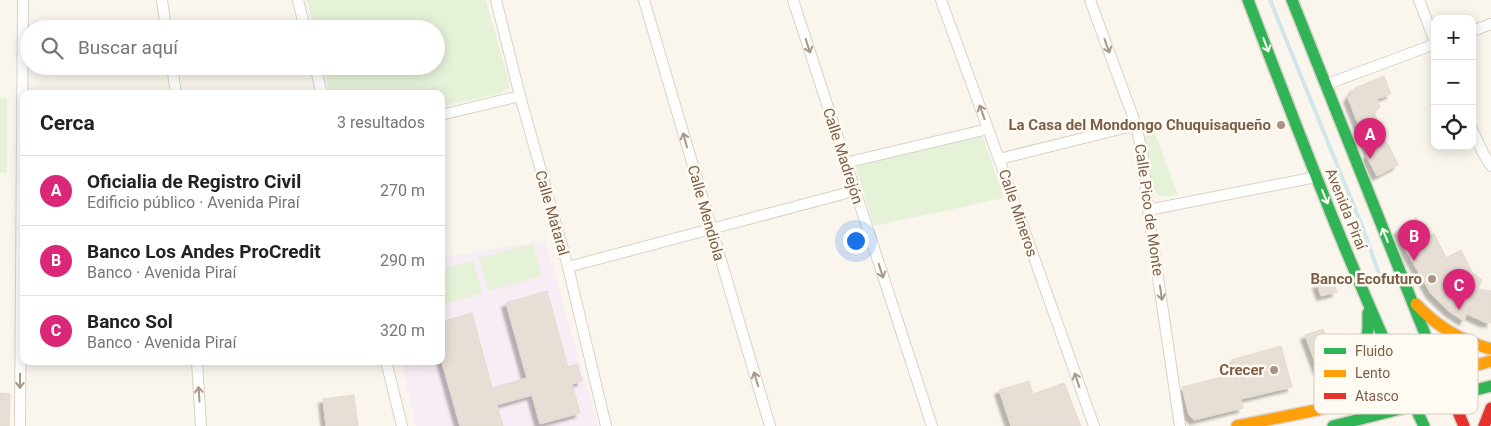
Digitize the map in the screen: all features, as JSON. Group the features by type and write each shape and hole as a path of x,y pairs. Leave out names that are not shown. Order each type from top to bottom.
{"main road":[{"name":"Avenida Piraí","path":"1248,0 1316,177 1382,334"},
{"name":"Avenida Piraí","path":"1292,0 1425,334"},
{"path":"1410,297 1424,313 1440,327 1452,334"},
{"path":"1367,301 1370,327 1369,334"},
{"path":"1478,346 1491,349"},
{"path":"1478,364 1491,361"},
{"path":"1478,389 1491,386"},
{"path":"1484,426 1491,408"},
{"path":"1237,426 1314,411"},
{"path":"1332,426 1378,414"},
{"name":"Avenida Piraí","path":"1418,414 1424,426"},
{"name":"Avenida Piraí","path":"1458,414 1464,426"}],"street":[{"path":"23,0 23,20"},
{"path":"162,0 165,20"},
{"path":"298,0 304,20"},
{"name":"Calle Mataral","path":"496,0 520,96 568,267 606,426"},
{"name":"Calle Mendiola","path":"644,0 770,426"},
{"name":"Calle Madrejón","path":"793,0 932,426"},
{"name":"Calle Mineros","path":"941,0 1094,426"},
{"name":"Calle Pico de Monte","path":"1090,0 1136,125 1143,157 1148,210 1180,426"},
{"path":"1419,0 1431,32"},
{"path":"1476,30 1491,24"},
{"path":"1325,85 1431,45"},
{"path":"23,75 23,90"},
{"path":"173,75 175,90"},
{"path":"317,75 321,90"},
{"path":"445,114 520,96"},
{"path":"999,159 1136,125"},
{"path":"845,163 988,128"},
{"path":"1476,137 1491,166"},
{"path":"1148,210 1316,177"},
{"path":"568,267 854,191"},
{"path":"20,426 21,365"},
{"path":"197,365 201,426"},
{"path":"387,365 402,426"}],"shaded area":[{"path":"545,240 598,426 416,426 402,365 445,365 445,257"}],"green space":[{"path":"307,0 486,0 509,82 509,88 499,94 445,105 445,90 329,90 325,75 445,75 445,20 312,20"},
{"path":"0,98 7,98 7,173 0,172"},
{"path":"1151,123 1178,195 1161,196 1150,185 1143,124"},
{"path":"982,135 1004,198 874,226 855,165"},
{"path":"533,243 542,276 488,291 479,258"},
{"path":"473,261 482,293 445,304 445,269"}],"building":[{"path":"1384,76 1391,94 1377,99 1380,107 1374,112 1387,145 1398,165 1377,176 1366,155 1370,154 1348,98 1355,88"},
{"path":"1416,218 1428,237 1434,233 1446,258 1461,250 1472,272 1482,280 1478,289 1491,291 1491,323 1484,322 1467,314 1464,321 1450,312 1431,294 1407,252 1398,230"},
{"path":"1332,278 1337,292 1321,296 1317,284"},
{"path":"547,291 568,367 577,364 582,381 572,384 580,413 540,424 532,395 497,405 503,426 460,426 443,365 445,365 445,321 472,313 492,388 527,378 506,303"},
{"path":"1323,329 1325,334 1314,334 1314,359 1305,335"},
{"path":"1281,346 1292,387 1241,399 1243,408 1194,420 1189,415 1182,387 1235,374 1231,360"},
{"path":"1029,381 1033,394 1064,383 1081,426 1011,426 999,390"},
{"path":"0,393 10,394 9,426 0,426"},
{"path":"354,395 358,426 326,426 323,399"}],"waterway":[{"path":"1270,0 1362,226 1381,279"}],"traffic: fast":[{"path":"1248,0 1310,161 1382,334"},
{"path":"1292,0 1425,334"},
{"path":"1368,313 1368,334"},
{"path":"1478,389 1491,386"},
{"path":"1333,426 1380,414"},
{"path":"1418,414 1424,426"}],"traffic: slow":[{"path":"1416,304 1432,320 1454,334"},
{"path":"1478,345 1491,349"},
{"path":"1478,365 1491,361"},
{"path":"1237,426 1314,411"}],"traffic: jam":[{"path":"1484,426 1491,408"},
{"path":"1459,414 1464,426"}],"place":[{"name":"La Casa del Mondongo Chuquisaqueño","path":"1281,125"},
{"name":"Oficialia de Registro Civil","path":"1370,159"},
{"name":"Banco Los Andes ProCredit","path":"1414,261"},
{"name":"Banco Ecofuturo","path":"1432,279"},
{"name":"Banco Sol","path":"1459,310"},
{"name":"Crecer","path":"1274,370"}]}
